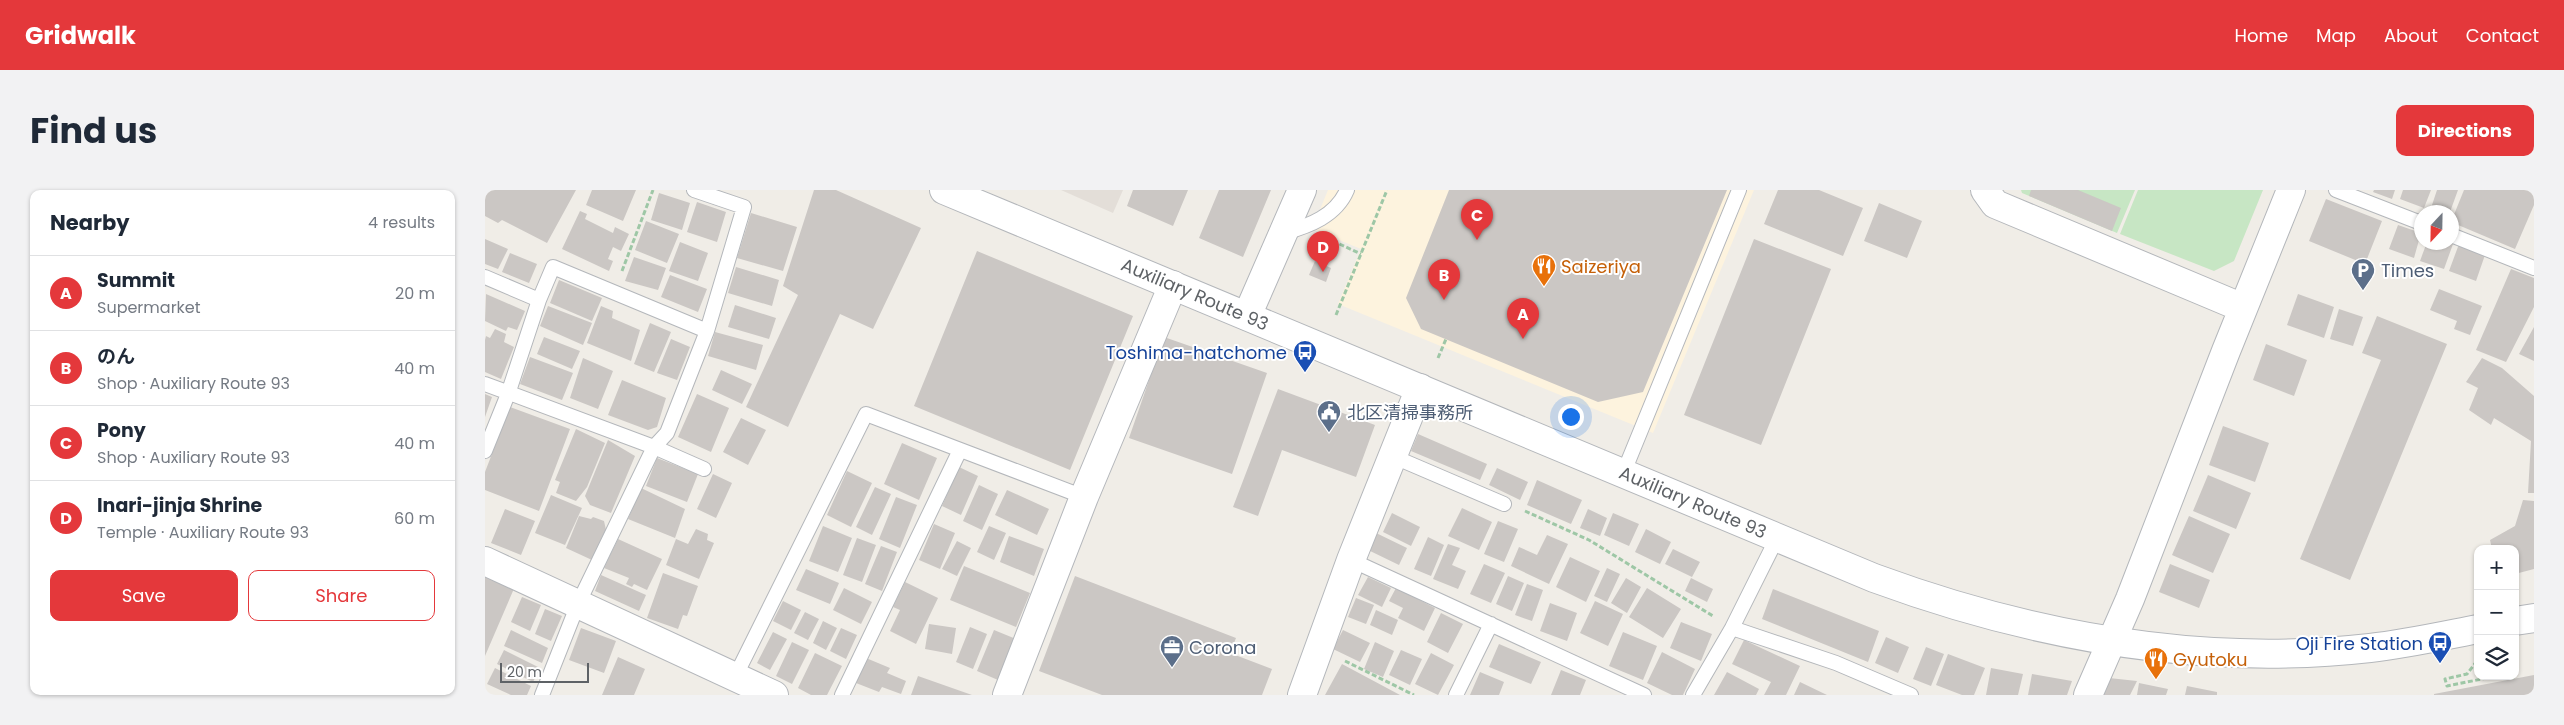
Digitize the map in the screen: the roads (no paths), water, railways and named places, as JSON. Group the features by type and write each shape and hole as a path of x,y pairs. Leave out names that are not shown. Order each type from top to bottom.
{"street":[{"name":"Auxiliary Route 93","path":"944,190 1874,578 1973,612 2027,626 2113,642 2224,652 2300,652 2370,648 2474,630"},
{"path":"1247,316 1302,190"},
{"path":"1985,190 1995,204 2243,308"},
{"path":"2088,695 2113,642 2291,190"},
{"path":"1007,695 1084,497 1173,285"},
{"path":"1301,695 1391,456 1420,388"},
{"path":"485,562 773,695"},
{"path":"2519,621 2534,618"}],"lane":[{"path":"541,695 579,604 654,447 667,433 707,331 744,207 694,190"},
{"path":"1623,474 1739,190"},
{"path":"2337,190 2414,220"},
{"path":"1283,233 1304,227 1324,217 1345,194"},
{"path":"2459,238 2534,268"},
{"path":"485,451 508,394 539,300 553,267 707,331"},
{"path":"485,277 539,300"},
{"path":"485,384 654,447 704,469"},
{"path":"735,677 866,414 1084,497"},
{"path":"842,695 960,450"},
{"path":"1391,456 1504,504"},
{"path":"1693,695 1733,628 1777,538"},
{"path":"1351,560 1644,695"},
{"path":"1456,695 1491,624"},
{"path":"1733,628 1836,663 1911,695"}],"place":[{"name":"Pony","path":"1477,240"},
{"name":"Inari-jinja Shrine","path":"1323,272"},
{"name":"Saizeriya","path":"1544,287"},
{"name":"Times","path":"2363,291"},
{"name":"のん","path":"1444,300"},
{"name":"Summit","path":"1523,339"},
{"name":"Toshima-hatchome","path":"1305,373"},
{"name":"北区清掃事務所","path":"1329,433"},
{"name":"Oji Fire Station","path":"2440,664"},
{"name":"Corona","path":"1172,668"},
{"name":"Gyutoku","path":"2156,680"}]}
